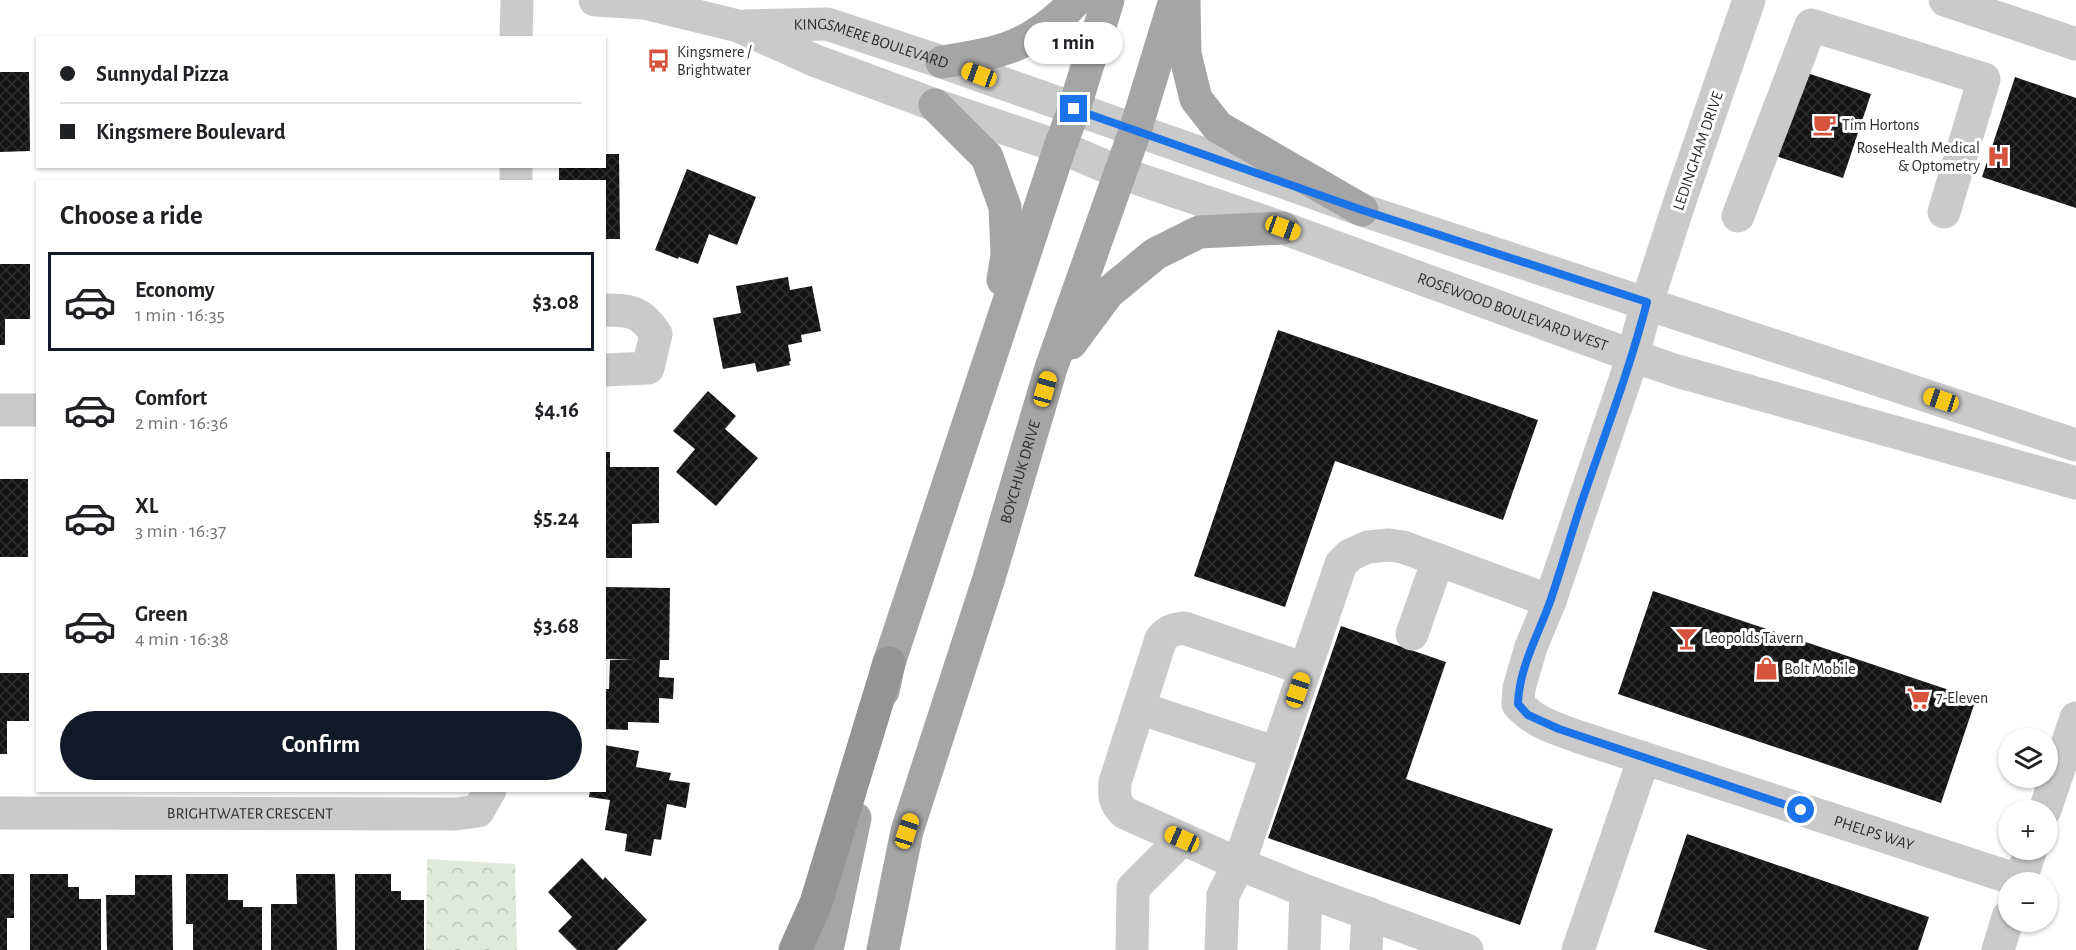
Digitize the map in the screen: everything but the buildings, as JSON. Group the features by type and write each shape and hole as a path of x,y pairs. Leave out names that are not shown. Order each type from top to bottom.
{"highway":[{"path":"795,950 816,903 889,663"}],"main road":[{"path":"942,62 991,54 1024,42 1063,15 1076,0"},
{"path":"827,950 889,663 1074,109 1108,0"},
{"name":"BOYCHUK DRIVE","path":"883,950 907,831 989,578 1051,368 1135,131 1175,0"},
{"path":"1184,0 1185,54 1196,99 1218,127 1362,210"},
{"path":"935,105 987,158 1005,207 1007,255 990,356"},
{"path":"1051,368 1108,294 1155,254 1199,232 1283,228"}],"street":[{"path":"516,36 517,0"},
{"name":"KINGSMERE BOULEVARD","path":"595,0 644,3 738,26 816,61 935,105 1060,147"},
{"name":"LEDINGHAM DRIVE","path":"1647,302 1749,0"},
{"path":"1945,0 2076,44"},
{"name":"KINGSMERE BOULEVARD","path":"738,26 827,24 942,62 1135,131"},
{"path":"1738,216 1811,25 1984,79 1944,212"},
{"path":"1135,131 1362,210 2076,445"},
{"name":"ROSEWOOD BOULEVARD WEST","path":"1060,147 1120,173 1283,228 1633,356 2076,483"},
{"name":"PHELPS WAY","path":"1647,302 1633,356 1523,674 1518,704 1528,715 1540,722 1998,875"},
{"path":"606,310 628,310 646,320 656,334 648,368 606,370"},
{"path":"0,410 36,410"},
{"path":"1221,950 1223,895 1239,864 1341,564 1350,555 1368,547 1389,545 1403,547 1550,601"},
{"path":"1412,634 1438,560"},
{"path":"1305,669 1185,628 1166,633 1161,639 1115,782 1114,795 1118,806 1125,813 1239,864 1456,948"},
{"path":"1139,708 1277,753"},
{"path":"2048,800 2076,718"},
{"path":"1578,950 1644,758"},
{"name":"BRIGHTWATER CRESCENT","path":"0,813 456,814 478,811 489,792"},
{"path":"1132,950 1133,888 1182,839"},
{"path":"1304,950 1306,891"},
{"path":"1366,950 1368,914"},
{"path":"1998,950 2004,932"}],"green space":[{"path":"427,859 515,864 517,950 426,950"}],"place":[{"name":"Kingsmere / Brightwater","path":"659,61"},
{"name":"Tim Hortons","path":"1824,125"},
{"name":"RoseHealth Medical & Optometry","path":"1998,157"},
{"name":"Leopolds Tavern","path":"1686,638"},
{"name":"Bolt Mobile","path":"1766,669"},
{"name":"7-Eleven","path":"1918,698"}],"route":[{"path":"1074,109 1362,210 1647,302 1633,356 1550,601 1531,647 1519,688 1518,704 1528,715 1540,722 1801,810"}]}
